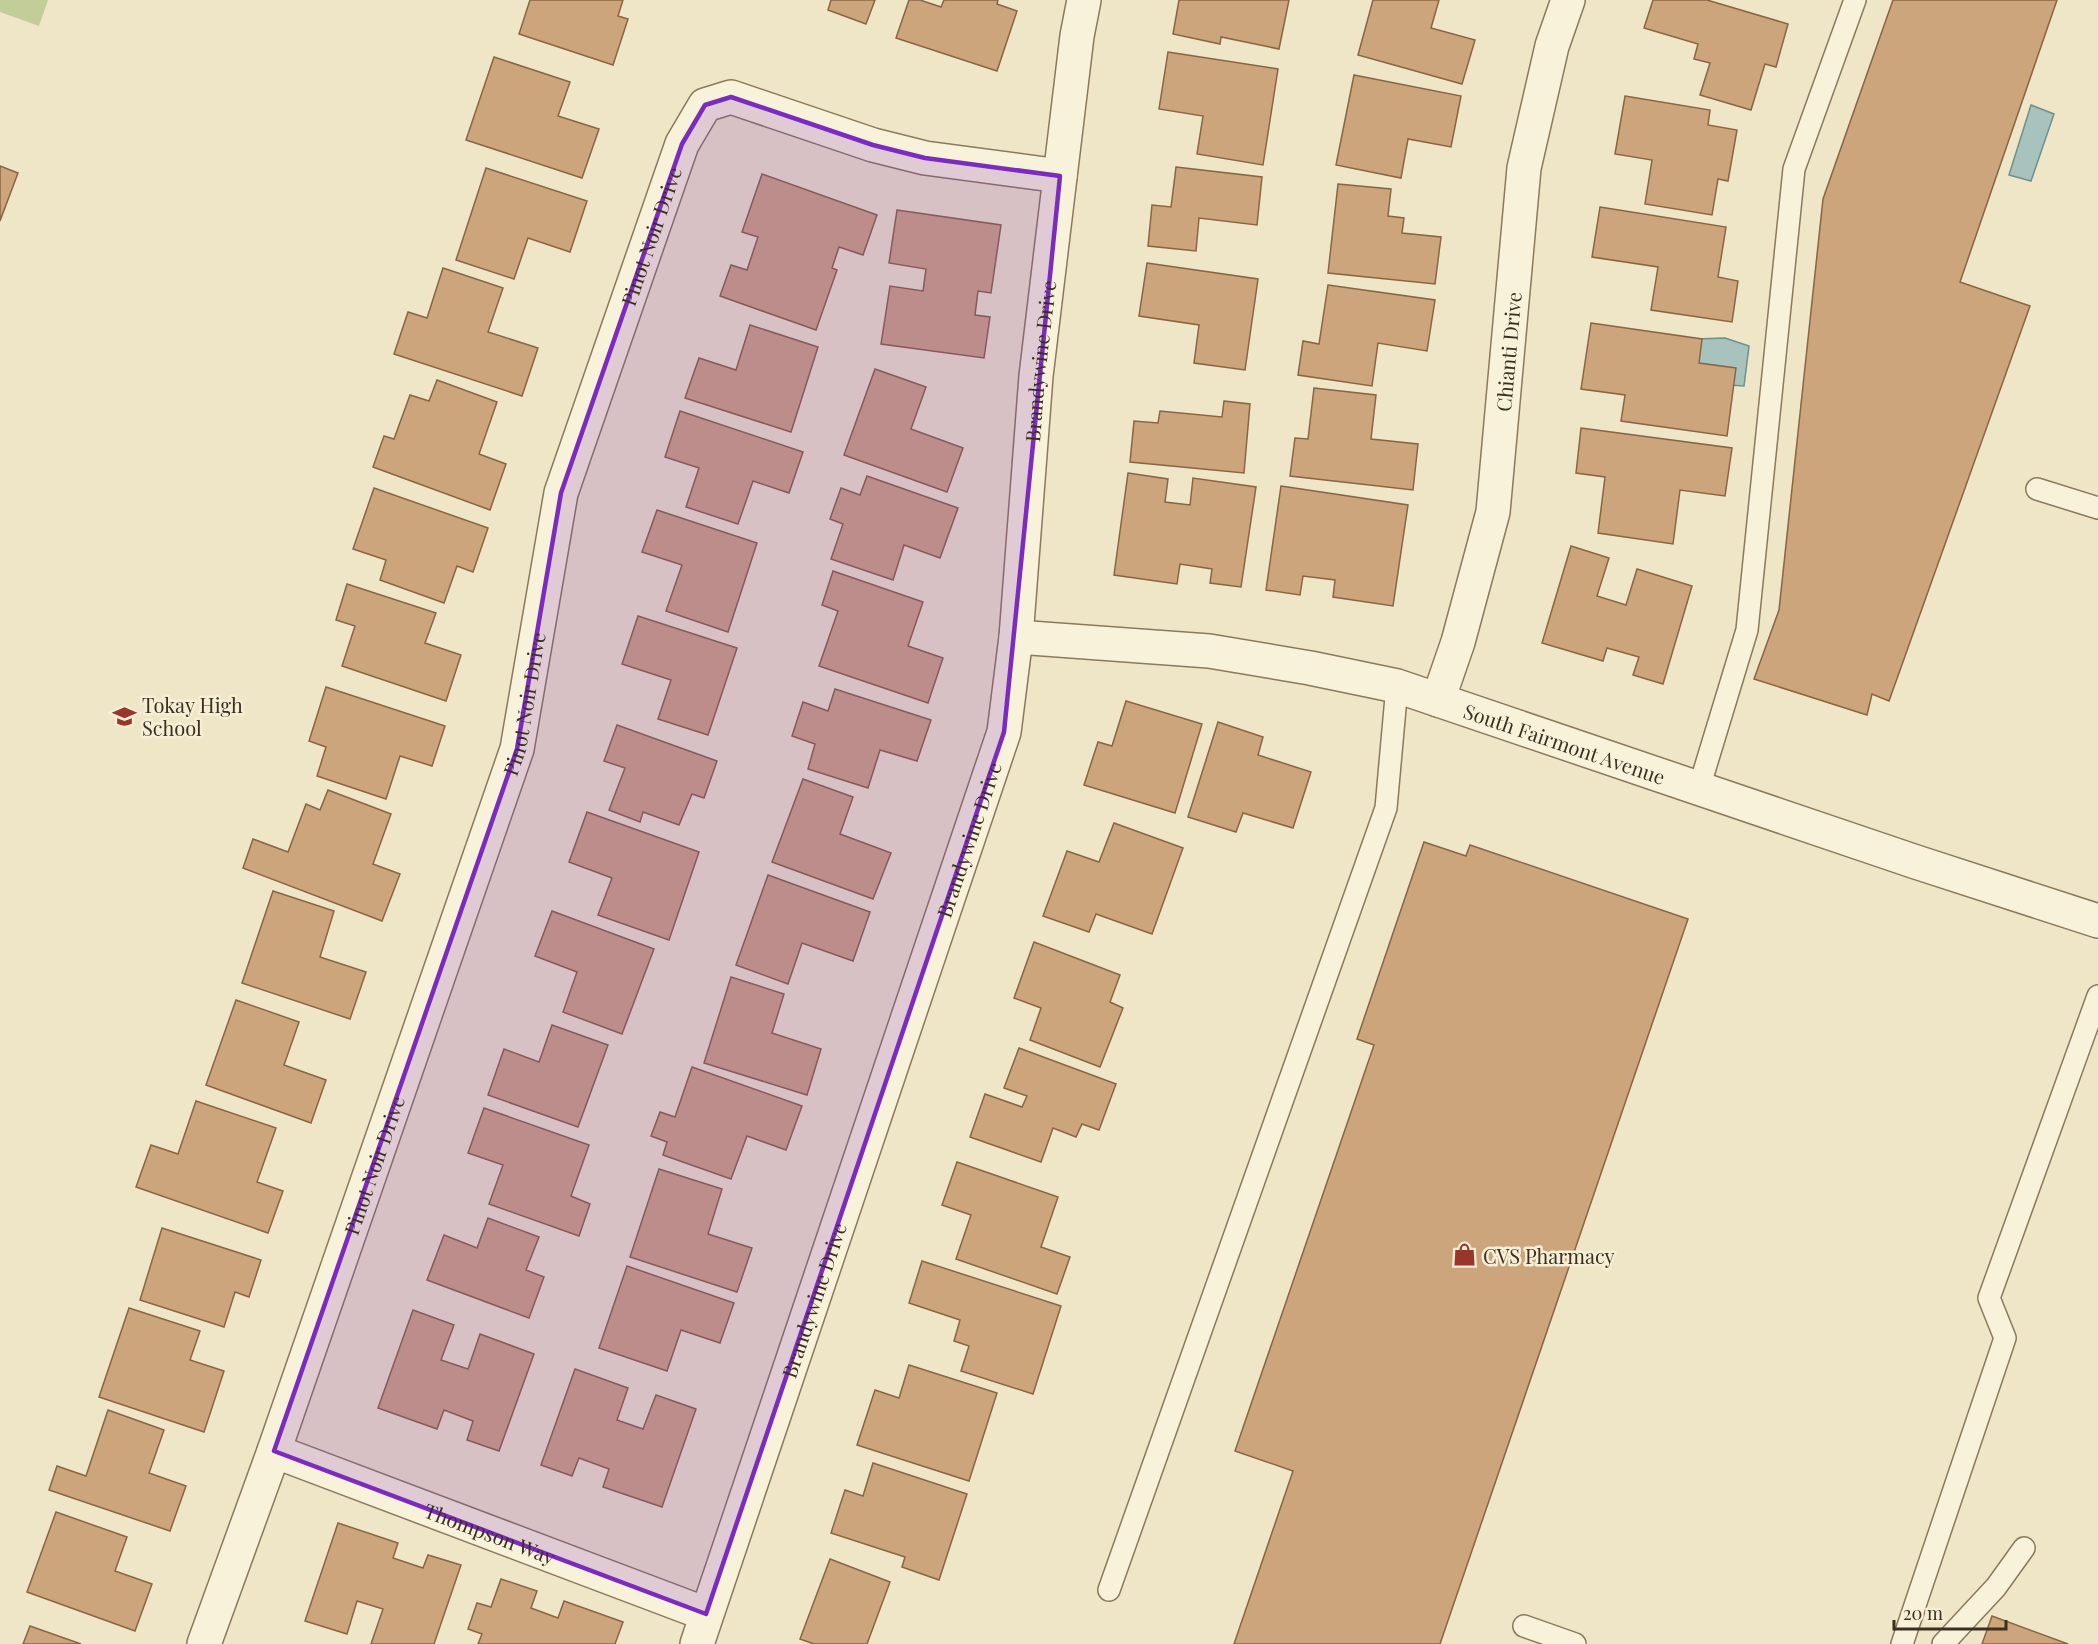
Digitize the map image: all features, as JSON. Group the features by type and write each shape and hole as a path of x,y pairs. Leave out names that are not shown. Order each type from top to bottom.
{"street":[{"name":"Brandywine Drive","path":"701,1629 1004,732 1016,637 1036,376 1077,36 1084,0"},
{"name":"Chianti Drive","path":"1438,700 1458,642 1492,512 1524,168 1552,46 1568,0"},
{"name":"Pinot Noir Drive","path":"204,1644 274,1451 518,749 561,493 681,144 705,105 731,97 883,148 925,158 1060,176"},
{"name":"South Fairmont Avenue","path":"1016,637 1209,651 1397,686 2098,921"},
{"name":"Thompson Way","path":"274,1451 701,1629"}],"lane":[{"path":"1699,788 1747,630 1794,169 1855,0"},
{"path":"2037,489 2098,508"},
{"path":"1109,1590 1386,808 1397,686"},
{"path":"1902,1644 2005,1338 1989,1298 2098,996"},
{"path":"1943,1644 1996,1587 2024,1548"},
{"path":"1524,1626 1575,1644"}],"highlighted area":[{"path":"731,97 873,145 925,158 1060,176 1004,732 706,1614 274,1451 517,749 561,493 682,144 705,105"}],"green space":[{"path":"0,0 48,0 39,26 0,12"}],"water":[{"path":"2031,105 2054,114 2031,181 2009,175"},
{"path":"1725,338 1749,346 1744,386 1729,385 1697,373 1696,339"}],"building":[{"path":"530,0 623,0 618,16 628,19 613,65 519,34"},
{"path":"831,0 875,0 866,24 828,10"},
{"path":"909,0 920,0 941,7 944,0 998,0 997,4 1017,11 997,71 896,38"},
{"path":"1179,0 1289,0 1279,49 1221,37 1220,44 1173,34"},
{"path":"1373,0 1439,0 1431,28 1475,40 1462,84 1358,55"},
{"path":"1653,0 1707,0 1788,24 1776,67 1765,64 1751,110 1700,95 1710,63 1694,59 1698,44 1644,28"},
{"path":"1893,0 2057,0 1960,282 2030,306 1889,701 1872,694 1867,715 1754,679 1779,610 1823,199"},
{"path":"1168,52 1278,69 1263,165 1197,154 1203,116 1159,109"},
{"path":"494,57 570,82 558,116 599,129 582,178 466,140"},
{"path":"1354,75 1461,96 1451,147 1408,139 1401,178 1336,165"},
{"path":"1625,96 1710,110 1708,125 1737,130 1728,181 1718,179 1712,215 1645,204 1652,160 1615,154"},
{"path":"0,166 18,173 0,221"},
{"path":"1176,167 1262,177 1257,225 1199,218 1196,251 1148,246 1152,205 1171,207"},
{"path":"486,168 587,201 570,252 528,238 514,279 456,260"},
{"path":"762,174 877,215 863,255 839,247 832,268 837,270 816,330 720,296 731,265 747,270 758,237 742,232"},
{"path":"1338,184 1391,189 1388,216 1404,218 1402,233 1441,237 1435,284 1328,273"},
{"path":"1600,207 1726,227 1718,277 1738,281 1732,322 1651,310 1658,267 1592,257"},
{"path":"897,210 1001,225 991,293 978,291 975,315 990,317 984,358 881,344 890,286 923,291 926,269 889,263"},
{"path":"1147,263 1258,279 1245,370 1194,363 1199,325 1139,316"},
{"path":"443,268 503,288 488,332 538,348 522,396 394,354 408,312 427,318"},
{"path":"1328,285 1435,300 1427,351 1378,343 1372,386 1298,375 1303,341 1319,344"},
{"path":"1591,323 1702,339 1699,363 1736,368 1727,436 1621,421 1625,395 1581,389"},
{"path":"750,325 818,347 791,432 685,398 699,358 736,370"},
{"path":"875,369 926,387 911,429 963,448 947,492 844,455"},
{"path":"437,380 497,402 479,454 506,464 490,510 373,467 384,436 394,439 410,395 429,401"},
{"path":"1314,388 1376,395 1371,439 1418,444 1413,490 1290,476 1295,438 1308,439"},
{"path":"1224,401 1250,404 1244,473 1130,462 1134,421 1158,423 1160,411 1222,417"},
{"path":"680,411 803,452 789,493 753,481 738,524 686,507 699,468 665,457"},
{"path":"1581,428 1732,448 1725,496 1680,490 1673,544 1598,533 1605,477 1576,473"},
{"path":"1128,473 1168,479 1165,502 1190,505 1193,478 1256,487 1241,587 1210,583 1212,569 1180,564 1177,584 1114,575"},
{"path":"867,476 958,508 940,558 904,545 893,580 831,559 843,524 830,519 841,488 860,495"},
{"path":"1281,486 1408,505 1393,606 1333,597 1335,580 1303,576 1300,595 1266,590"},
{"path":"374,488 488,528 473,572 457,566 444,603 380,580 386,560 353,549"},
{"path":"657,510 757,543 728,632 666,611 682,565 642,552"},
{"path":"1571,546 1609,558 1597,596 1626,605 1637,569 1692,586 1663,684 1633,675 1639,657 1607,648 1603,661 1542,643"},
{"path":"833,571 923,602 908,646 943,658 928,703 819,666 838,611 822,605"},
{"path":"347,584 436,613 425,643 461,655 446,701 342,666 355,626 336,620"},
{"path":"638,616 737,648 708,735 658,719 671,680 622,664"},
{"path":"326,687 445,726 432,766 400,756 386,799 317,776 326,747 309,741"},
{"path":"835,689 931,720 917,761 880,750 868,788 808,769 815,744 792,736 803,702 828,711"},
{"path":"1126,701 1202,724 1175,813 1084,785 1098,742 1112,746"},
{"path":"1218,722 1263,737 1258,755 1311,772 1293,828 1243,813 1236,832 1188,817"},
{"path":"617,725 717,761 704,798 692,794 679,825 643,812 640,822 609,810 625,768 604,761"},
{"path":"803,779 853,797 840,834 891,853 873,899 772,862"},
{"path":"328,790 391,814 373,864 400,874 382,921 243,868 253,839 288,852 306,804 320,810"},
{"path":"587,812 699,852 669,940 598,915 612,878 569,862"},
{"path":"1114,823 1183,848 1152,934 1096,914 1089,932 1043,916 1067,851 1099,862"},
{"path":"1424,842 1466,856 1470,845 1688,919 1440,1644 1234,1644 1293,1471 1235,1451 1374,1045 1357,1039"},
{"path":"768,875 870,912 853,961 802,943 788,984 736,965"},
{"path":"273,891 334,911 320,957 366,972 350,1019 242,983"},
{"path":"552,911 654,949 622,1034 563,1012 577,972 535,956"},
{"path":"1034,942 1120,975 1110,1002 1123,1008 1100,1067 1030,1040 1041,1008 1014,998"},
{"path":"731,977 784,994 772,1033 821,1049 807,1095 704,1063"},
{"path":"236,1000 299,1022 284,1065 326,1080 311,1123 206,1085"},
{"path":"552,1025 608,1045 578,1127 488,1095 504,1049 539,1062"},
{"path":"1019,1048 1116,1084 1099,1130 1082,1124 1076,1137 1053,1128 1041,1162 970,1137 985,1094 1022,1107 1027,1096 1004,1088"},
{"path":"692,1067 802,1106 786,1150 747,1136 731,1179 663,1155 667,1142 651,1136 660,1112 675,1117"},
{"path":"196,1101 276,1128 257,1182 283,1191 268,1233 136,1187 151,1145 178,1154"},
{"path":"484,1108 589,1145 571,1196 590,1204 579,1236 489,1204 503,1165 468,1153"},
{"path":"957,1162 1058,1197 1041,1247 1070,1257 1057,1294 956,1259 971,1215 942,1205"},
{"path":"659,1169 722,1189 708,1234 752,1248 737,1292 630,1257"},
{"path":"488,1218 539,1237 526,1270 544,1277 529,1318 427,1280 444,1235 477,1248"},
{"path":"162,1228 261,1260 249,1297 235,1292 224,1327 140,1300"},
{"path":"922,1261 1061,1306 1033,1394 961,1371 969,1346 954,1341 960,1320 909,1303"},
{"path":"627,1266 734,1303 720,1343 681,1330 667,1371 599,1348"},
{"path":"129,1308 200,1331 190,1360 224,1371 204,1432 99,1397"},
{"path":"413,1310 454,1325 441,1360 468,1369 480,1334 534,1354 499,1451 467,1440 473,1421 444,1410 437,1429 378,1408"},
{"path":"909,1365 997,1393 969,1481 857,1445 875,1390 899,1398"},
{"path":"575,1369 628,1388 617,1420 643,1429 656,1395 696,1409 662,1507 603,1487 609,1469 579,1458 572,1476 541,1465"},
{"path":"108,1410 164,1430 149,1473 186,1486 170,1531 49,1490 57,1466 86,1476"},
{"path":"873,1463 967,1494 939,1580 902,1567 905,1557 831,1533 845,1490 863,1496"},
{"path":"56,1512 127,1537 115,1571 152,1584 135,1631 27,1592"},
{"path":"338,1523 398,1543 393,1558 423,1568 428,1555 461,1565 434,1644 371,1644 383,1609 357,1601 347,1634 305,1621"},
{"path":"830,1559 890,1582 867,1644 814,1644 800,1639"},
{"path":"501,1579 537,1591 531,1608 558,1618 564,1601 623,1622 615,1644 478,1644 482,1634 468,1629 477,1603 491,1607"},
{"path":"1992,1616 2068,1644 1982,1644"},
{"path":"30,1626 81,1644 23,1644"}],"place":[{"name":"Tokay High School","path":"124,716"},
{"name":"CVS Pharmacy","path":"1465,1255"}]}
